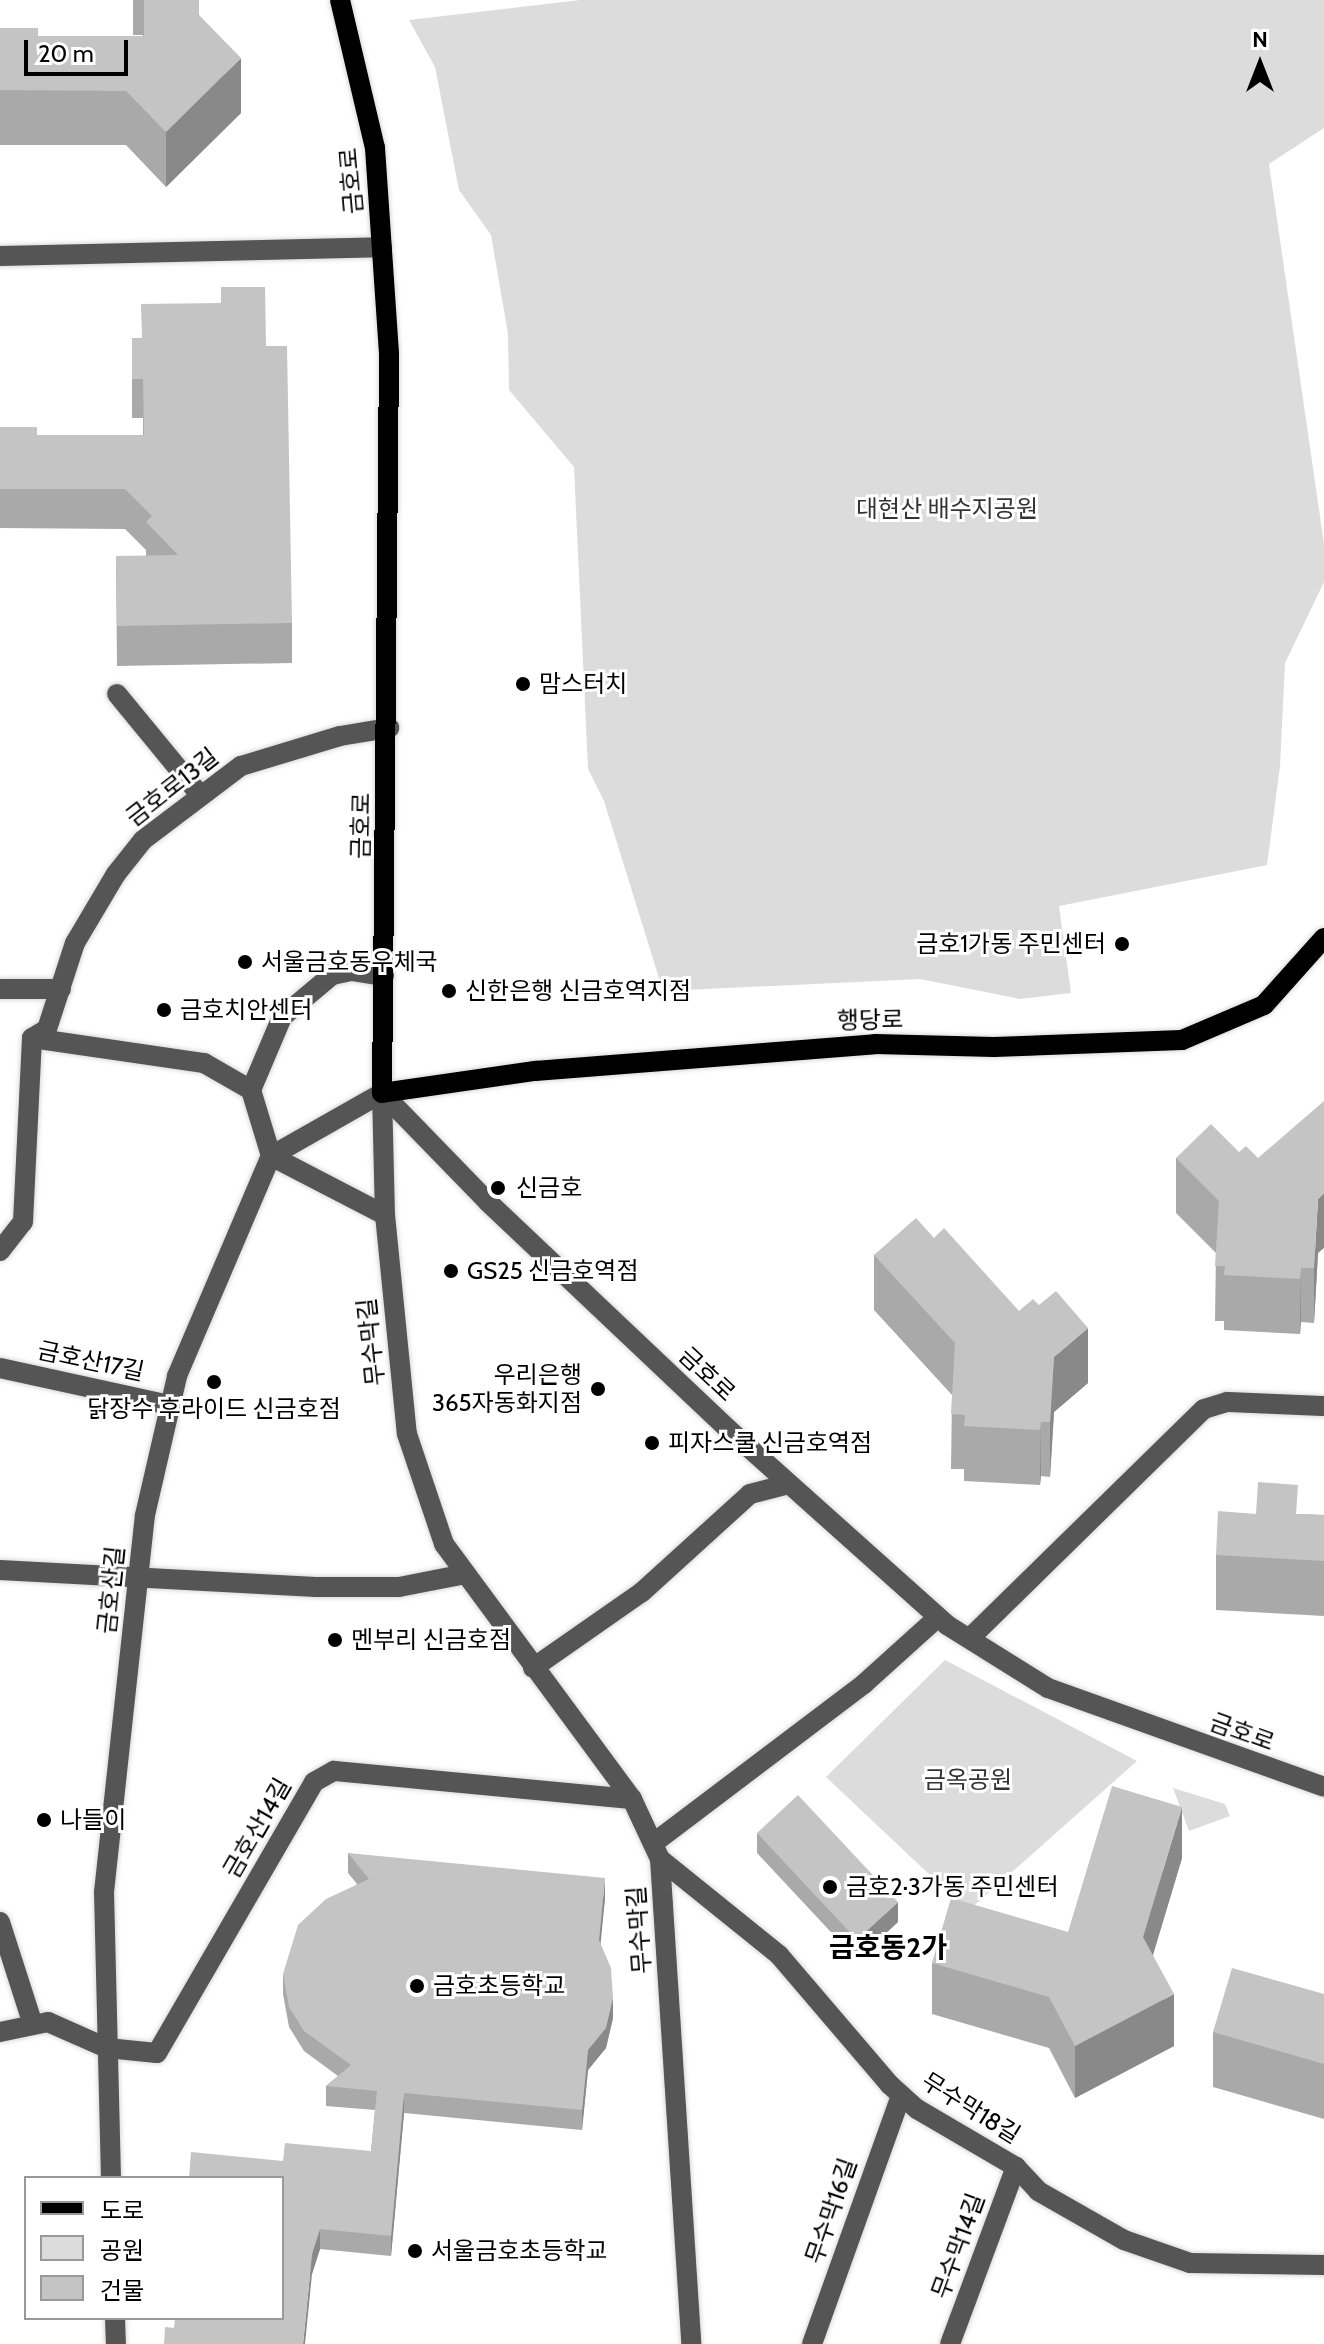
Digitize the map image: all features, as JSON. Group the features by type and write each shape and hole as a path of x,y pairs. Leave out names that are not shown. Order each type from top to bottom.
{"main road":[{"name":"금호로","path":"346,4 375,148 389,355 389,728 382,1093"},
{"name":"행당로","path":"382,1093 535,1071 875,1044 994,1047 1182,1040 1264,1005 1324,938"}],"street":[{"path":"0,256 382,247"},
{"path":"117,694 200,795"},
{"name":"금호로13길","path":"32,1038 47,1029 75,943 116,874 143,840 241,766 340,736 389,728"},
{"path":"384,976 351,971 332,975 282,1017 251,1090 271,1156 385,1215"},
{"path":"0,989 61,989"},
{"path":"0,1251 23,1222 32,1038 204,1063 251,1090"},
{"path":"271,1156 382,1093"},
{"name":"무수막길","path":"382,1093 385,1215 407,1434 444,1544 632,1799 657,1851 691,2344"},
{"name":"금호로","path":"382,1093 488,1202 789,1484 938,1617 1048,1688 1324,1787"},
{"name":"금호산길","path":"111,2176 104,1892 145,1515 177,1376 271,1156"},
{"name":"금호산17길","path":"0,1368 170,1405"},
{"path":"970,1638 1204,1409 1227,1402 1324,1406"},
{"path":"533,1668 642,1592 750,1494 789,1484"},
{"path":"0,1570 399,1587 465,1574"},
{"path":"657,1851 865,1683 938,1617"},
{"name":"금호산14길","path":"107,2048 157,2053 314,1782 334,1771 632,1799"},
{"name":"무수막18길","path":"657,1851 779,1955 901,2095 1016,2167 1038,2191 1112,2233 1190,2263 1324,2265"},
{"path":"0,1922 33,2025"},
{"path":"0,2032 48,2022 107,2048"},
{"name":"무수막16길","path":"812,2344 901,2095"},
{"name":"무수막14길","path":"950,2344 1016,2167"},
{"path":"115,2320 116,2344"}],"green space":[{"name":"대현산 배수지공원","path":"580,0 1324,0 1324,128 1269,164 1324,544 1324,582 1285,663 1280,766 1267,865 1059,906 1071,993 1020,999 920,979 663,991 604,801 588,769 574,467 509,390 508,334 491,235 459,190 435,67 409,20"},
{"name":"금옥공원","path":"945,1660 1137,1761 968,1911 826,1777"},
{"path":"1173,1788 1225,1804 1230,1816 1189,1831"}],"building":[{"path":"144,0 199,0 199,15 241,58 166,132 126,91 0,90 0,28 38,28 38,36 144,36"},
{"path":"221,287 265,287 266,346 287,346 292,623 117,626 116,556 178,555 146,522 152,516 125,489 0,489 0,427 37,427 37,435 144,435 143,379 132,379 132,338 142,338 141,304 221,303"},
{"path":"1324,1101 1324,1193 1318,1199 1314,1268 1301,1268 1300,1279 1224,1275 1225,1266 1215,1266 1219,1201 1176,1158 1211,1124 1239,1152 1246,1146 1258,1158"},
{"path":"916,1218 934,1238 944,1228 1019,1311 1033,1299 1039,1305 1056,1291 1088,1328 1054,1357 1050,1422 1041,1422 1040,1430 964,1426 965,1415 951,1414 955,1343 874,1255"},
{"path":"1258,1482 1298,1485 1296,1514 1324,1515 1324,1561 1216,1555 1218,1511 1256,1514"},
{"path":"1112,1786 1182,1807 1143,1937 1174,1994 1075,2046 1049,1997 932,1963 951,1898 1068,1932"},
{"name":"금호2·3가동 주민센터","path":"798,1795 898,1902 857,1940 757,1833"},
{"path":"348,1853 605,1878 599,1940 611,1968 613,1998 606,2028 588,2050 582,2110 404,2093 391,2236 320,2229 312,2254 303,2344 164,2344 165,2327 174,2328 175,2320 284,2320 284,2176 189,2176 191,2152 283,2161 285,2143 371,2151 377,2091 326,2086 351,2065 304,2031 289,2007 283,1974 298,1925 326,1899 369,1879"},
{"path":"1232,1968 1324,1994 1324,2064 1213,2032"}],"place":[{"name":"맘스터치","path":"523,684"},
{"name":"금호1가동 주민센터","path":"1122,944"},
{"name":"서울금호동우체국","path":"245,962"},
{"name":"신한은행 신금호역지점","path":"449,991"},
{"name":"금호치안센터","path":"164,1010"},
{"name":"신금호","path":"498,1188"},
{"name":"GS25 신금호역점","path":"451,1271"},
{"name":"닭장수 후라이드 신금호점","path":"214,1382"},
{"name":"우리은행 365자동화지점","path":"598,1389"},
{"name":"피자스쿨 신금호역점","path":"652,1443"},
{"name":"멘부리 신금호점","path":"335,1640"},
{"name":"나들이","path":"44,1820"},
{"name":"금호2·3가동 주민센터","path":"830,1887"},
{"name":"금호초등학교","path":"417,1986"},
{"name":"서울금호초등학교","path":"415,2251"}],"district":[{"name":"금호동2가","path":"888,1947"}]}
